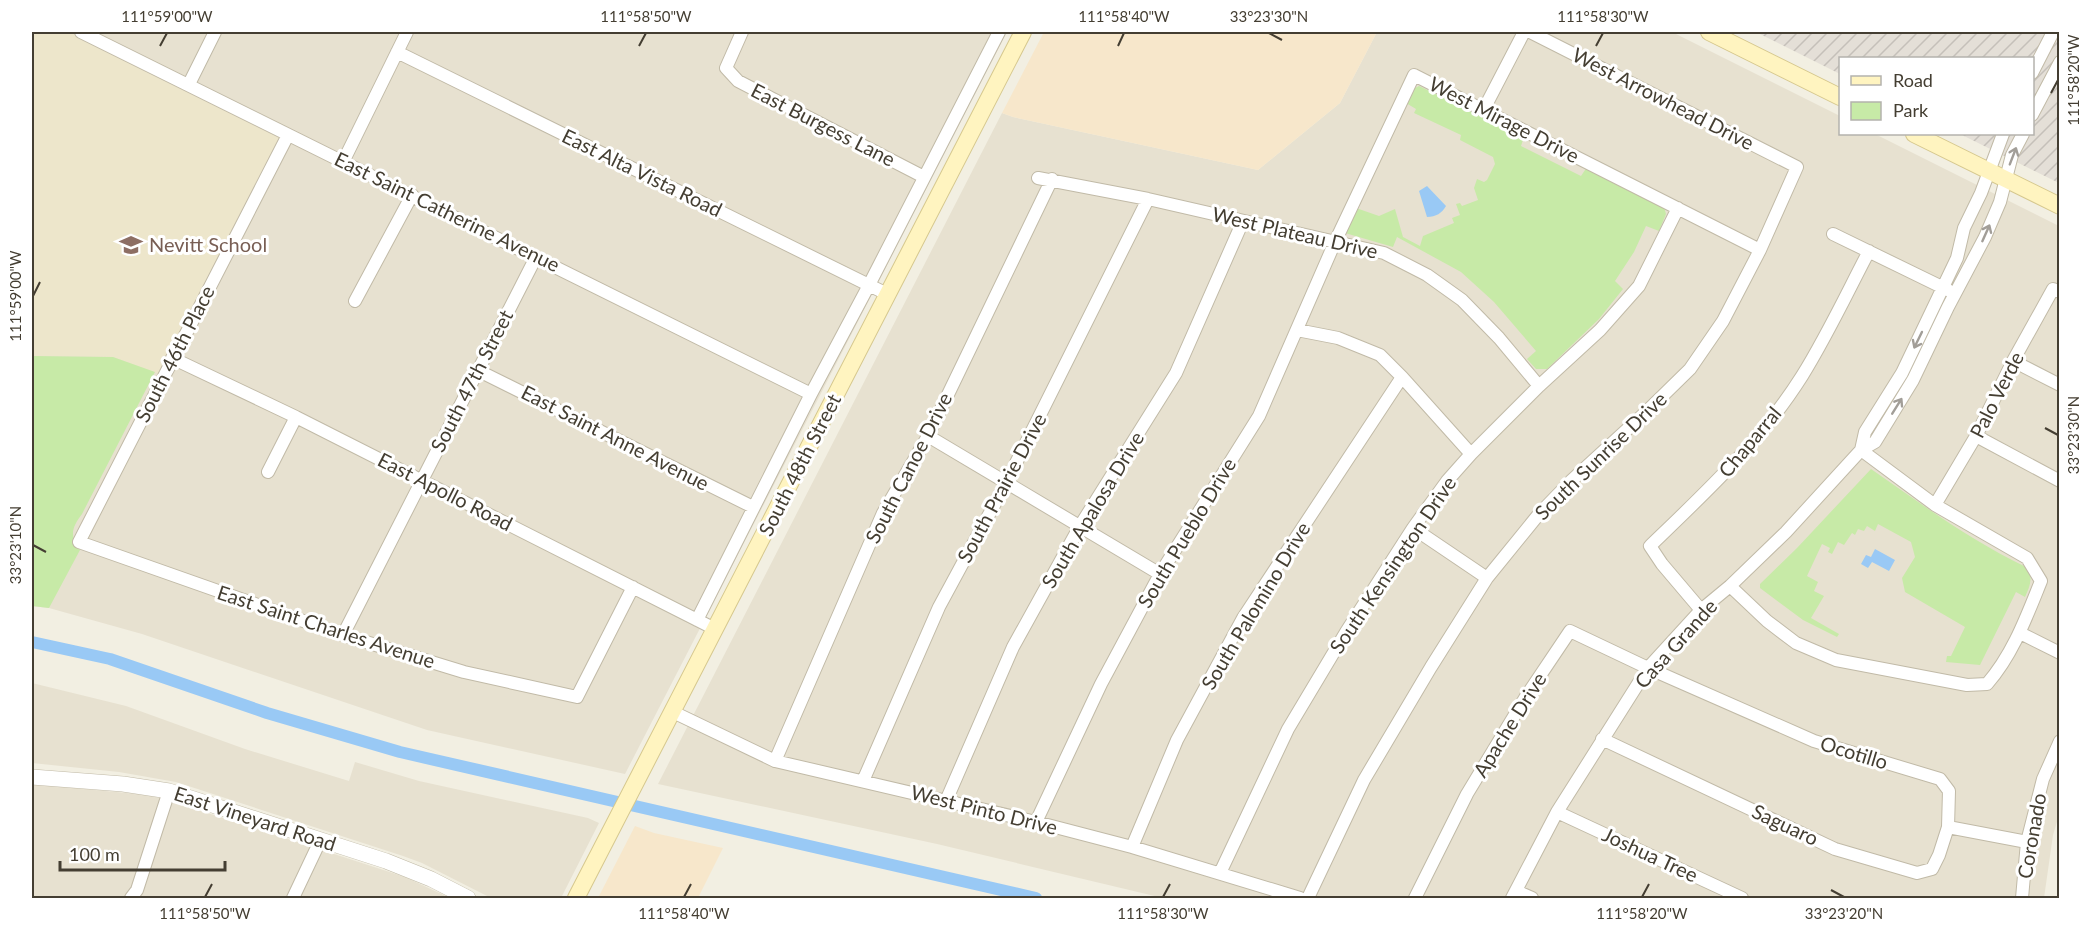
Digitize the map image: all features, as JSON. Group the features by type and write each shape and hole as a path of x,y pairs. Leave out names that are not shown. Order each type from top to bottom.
{"main road":[{"name":"South 48th Street","path":"576,898 1023,32"},
{"path":"1709,32 1839,97"},
{"path":"1916,135 2060,206"}],"street":[{"name":"East Saint Catherine Avenue","path":"81,32 288,135 344,160 811,394"},
{"path":"189,84 215,32"},
{"path":"344,160 407,32"},
{"name":"East Burgess Lane","path":"742,32 726,68 738,81 924,177"},
{"name":"South 48th Street","path":"697,620 811,394 999,32"},
{"path":"1484,109 1524,32"},
{"name":"West Arrowhead Drive","path":"1530,32 1797,167"},
{"path":"2034,69 2053,32"},
{"name":"East Alta Vista Road","path":"397,52 887,294"},
{"path":"2034,112 2060,62"},
{"name":"West Mirage Drive","path":"1335,242 1414,75 1760,250"},
{"name":"South 46th Place","path":"79,542 288,135"},
{"name":"Casa Grande","path":"1514,895 1557,812 1648,668 1701,610 1730,586 1786,532 1860,450 1875,442 1913,380 1949,291 1964,228 1981,193 2003,135"},
{"name":"Casa Grande","path":"1949,291 1985,237 2000,202 2012,155 2022,135"},
{"name":"South Sunrise Drive","path":"1308,898 1364,780 1487,578 1539,514 1571,481 1690,369 1724,321 1760,250 1797,167"},
{"name":"West Plateau Drive","path":"1038,178 1148,199 1384,253 1427,275 1462,300 1499,338 1539,386"},
{"name":"South Canoe Drive","path":"774,761 883,513 928,436 1052,179"},
{"path":"355,302 412,195"},
{"name":"South Prairie Drive","path":"863,781 939,607 1006,483 1148,199"},
{"name":"South Kensington Drive","path":"1220,873 1288,729 1346,632 1413,528 1447,480 1471,454 1539,386 1600,330 1639,286 1678,208"},
{"name":"South Apalosa Drive","path":"946,801 1013,647 1080,526 1176,373 1243,221"},
{"path":"1833,234 1949,291"},
{"name":"South Pueblo Drive","path":"1036,822 1101,684 1160,574 1259,416 1335,242"},
{"name":"Chaparral","path":"1701,610 1662,564 1650,546 1700,499 1757,438 1802,376 1869,251"},
{"name":"South 47th Street","path":"343,635 536,257"},
{"name":"Palo Verde","path":"1935,505 1976,436 2013,361 2053,289 2060,292"},
{"path":"1297,330 1338,338 1380,355 1471,454"},
{"name":"East Apollo Road","path":"172,358 296,417 715,629"},
{"path":"2013,361 2060,385"},
{"name":"East Saint Anne Avenue","path":"477,370 753,507"},
{"name":"South Palomino Drive","path":"1131,847 1177,741 1244,618 1402,377"},
{"path":"268,472 296,417"},
{"path":"928,436 1160,574"},
{"path":"1976,436 2060,481"},
{"path":"1730,586 1767,621 1796,644 1836,660 1967,685 1987,684 2001,668 2020,633 2041,581 2027,558 1935,505 1860,450"},
{"path":"1413,528 1487,578"},
{"name":"East Saint Charles Avenue","path":"79,542 343,635 464,672 577,697 633,587"},
{"name":"Apache Drive","path":"1415,898 1467,794 1525,698 1570,631 1648,668"},
{"path":"2020,633 2060,653"},
{"name":"Ocotillo","path":"1648,668 1814,741 1940,779 1949,791 1948,827"},
{"name":"West Pinto Drive","path":"673,712 774,761 1036,822 1131,847 1300,898"},
{"name":"Saguaro","path":"1602,739 1835,849 1917,873 1932,869 1948,827"},
{"name":"Coronado","path":"2022,898 2027,842 2043,780 2060,741"},
{"name":"East Vineyard Road","path":"32,777 123,784 169,791 397,865 468,898"},
{"path":"131,898 137,891 169,791"},
{"name":"Joshua Tree","path":"1557,812 1742,898"},
{"path":"1948,827 2027,842"},
{"path":"293,898 320,841"},
{"path":"1514,895 1532,898"}],"shaded area":[{"path":"32,32 1007,32 625,774 427,730 142,634 49,608 32,606"},
{"name":"Nevitt School","path":"32,32 81,32 288,135 164,376 113,357 32,356"},
{"path":"1044,32 1377,32 1340,103 1258,170 1002,113"},
{"path":"1377,32 1672,32 1839,116 1839,135 1877,135 2059,226 2060,812 2053,835 2044,898 1163,898 937,844 658,784 1002,113 1258,170 1340,103"},
{"path":"1756,32 2059,32 2059,183 1962,135 2034,135 2034,57 1839,57 1839,74"},
{"path":"32,683 126,706 245,749 349,781 355,762 419,781 588,818 599,823 561,898 491,898 422,863 403,856 176,782 119,772 32,763"},
{"path":"32,784 148,795 405,877 450,898 32,898"},
{"path":"635,826 654,833 723,848 698,898 598,898"}],"green space":[{"path":"1419,86 1524,137 1521,146 1581,176 1587,167 1664,207 1666,214 1659,231 1646,226 1634,252 1615,281 1623,289 1599,319 1547,369 1536,369 1527,359 1536,351 1494,302 1461,272 1397,237 1393,247 1345,233 1356,208 1379,216 1395,209 1403,237 1420,246 1423,236 1454,223 1452,218 1460,215 1456,204 1460,203 1462,206 1478,200 1474,188 1477,179 1484,182 1487,180 1495,164 1493,157 1460,140 1461,135 1414,113 1416,109 1406,103 1413,89"},
{"path":"32,356 113,357 155,372 76,523 73,536 80,550 49,608 32,606"},
{"path":"1871,469 1946,521 2026,567 2030,574 2025,597 2016,592 1980,665 1946,662 1947,656 1951,656 1965,627 1905,592 1902,578 1915,557 1911,542 1878,524 1875,531 1867,526 1864,531 1858,529 1855,535 1852,533 1844,545 1838,542 1832,554 1828,552 1830,548 1822,544 1807,576 1818,582 1814,591 1824,596 1811,618 1839,634 1837,637 1803,620 1760,588 1760,584"}],"water":[{"path":"1427,186 1446,206 1438,214 1427,217 1419,191"},
{"path":"1875,549 1895,560 1889,571 1872,562 1868,568 1861,564 1866,555 1871,557"}],"waterway":[{"path":"32,642 110,659 267,713 400,752 1036,898"}],"place":[{"name":"Nevitt School","path":"131,245"}]}
